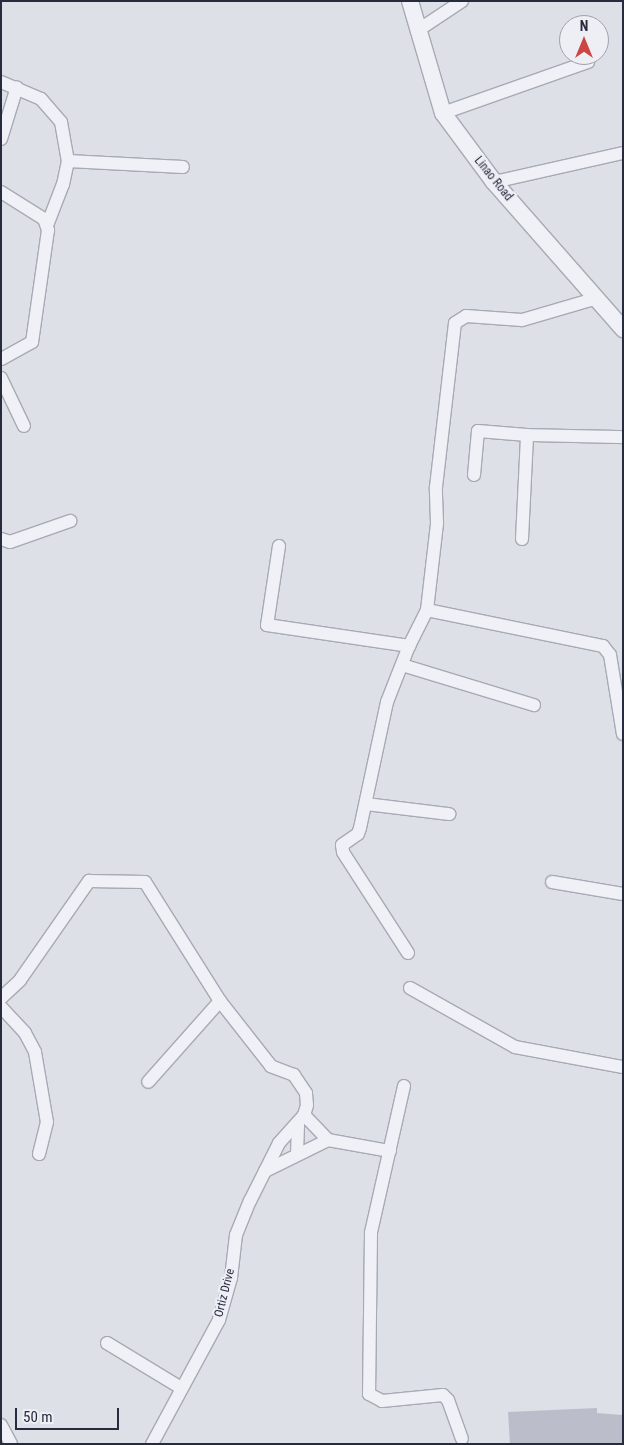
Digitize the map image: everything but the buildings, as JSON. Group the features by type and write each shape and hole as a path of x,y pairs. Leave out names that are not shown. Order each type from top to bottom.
{"street":[{"name":"Linao Road","path":"410,1 417,31 443,113 494,182 623,329"},
{"path":"417,31 462,1"},
{"path":"443,113 579,65"},
{"path":"1,82 17,87 42,99 61,122 68,161 63,184 48,223 32,342 1,359"},
{"path":"2,135 17,87"},
{"path":"494,182 623,152"},
{"path":"68,161 183,168"},
{"path":"1,192 48,223"},
{"path":"408,954 343,852 344,843 358,834 387,702 409,646 427,610 437,523 436,487 456,320 466,316 522,320 596,298"},
{"path":"1,378 24,426"},
{"path":"474,474 478,431 527,435 623,437"},
{"path":"522,538 527,435"},
{"path":"1,539 10,542 70,521"},
{"path":"280,546 267,625 409,646"},
{"path":"427,610 603,646 610,655 623,734"},
{"path":"402,665 534,705"},
{"path":"366,804 449,814"},
{"path":"1,998 20,980 89,881 139,880 147,885 220,1001 271,1066 294,1075 302,1085 307,1105 301,1119 297,1154"},
{"path":"552,882 623,894"},
{"path":"410,988 515,1047 623,1067"},
{"path":"148,1082 220,1001"},
{"path":"1,1007 25,1033 35,1052 47,1122 39,1154"},
{"path":"404,1086 371,1233 370,1394 382,1401 443,1395 448,1400 462,1440"},
{"path":"301,1119 328,1140 390,1152"},
{"name":"Ortiz Drive","path":"152,1444 219,1320 231,1278 236,1235 265,1171 279,1144 301,1119"},
{"path":"265,1171 328,1140"},
{"path":"107,1343 181,1388"},
{"path":"1,1425 12,1444"}]}
